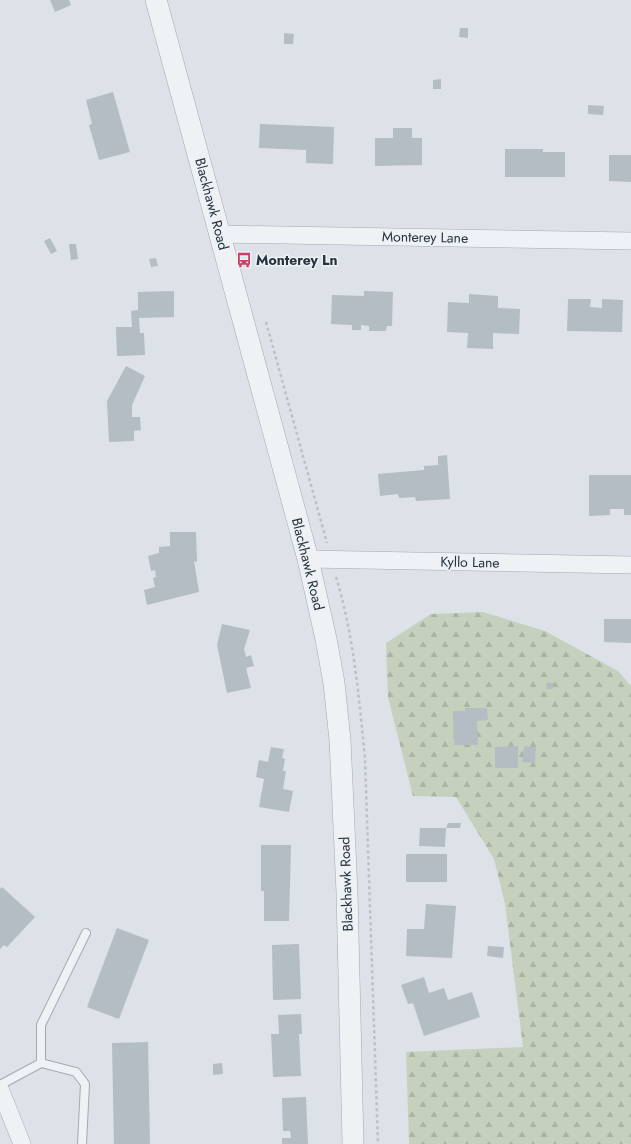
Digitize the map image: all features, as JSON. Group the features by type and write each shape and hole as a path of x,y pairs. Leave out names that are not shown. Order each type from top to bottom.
{"street":[{"name":"Blackhawk Road","path":"156,0 308,559 326,639 334,684 340,740 346,884 353,1144"},
{"name":"Monterey Lane","path":"220,234 631,241"},
{"name":"Kyllo Lane","path":"308,559 631,565"},
{"path":"0,1089 22,1144"}],"lane":[{"path":"41,1063 41,1025 86,933"},
{"path":"0,1085 41,1063 76,1072 85,1084 82,1144"}],"green space":[{"path":"483,612 545,631 618,671 631,686 631,1144 409,1144 406,1052 523,1047 505,904 494,859 456,797 413,796 388,697 386,643 431,614"}],"building":[{"path":"50,0 69,0 71,5 55,12"},
{"path":"460,28 468,28 468,38 459,37"},
{"path":"284,33 294,34 293,44 284,44"},
{"path":"441,79 441,89 433,89 433,80"},
{"path":"113,92 130,152 99,160 89,125 92,124 86,100"},
{"path":"588,105 604,106 603,115 588,114"},
{"path":"260,124 334,127 333,164 306,163 306,150 259,148"},
{"path":"393,128 412,128 412,138 422,138 422,165 375,166 375,138 393,138"},
{"path":"505,149 543,149 543,152 565,152 565,177 505,177"},
{"path":"609,155 631,155 631,182 609,181"},
{"path":"50,238 57,251 51,254 44,241"},
{"path":"69,244 76,244 78,259 71,260"},
{"path":"156,258 158,266 151,267 149,259"},
{"path":"174,291 174,317 139,318 140,333 144,333 145,355 117,356 116,327 132,327 131,311 138,310 138,292"},
{"path":"364,291 393,292 392,326 387,326 386,331 369,331 369,326 361,325 361,330 352,330 352,325 331,324 332,295 364,296"},
{"path":"469,294 498,296 498,308 520,309 519,334 493,333 493,349 467,348 468,333 447,332 448,302 469,303"},
{"path":"568,299 591,299 590,307 602,308 602,299 623,300 622,332 567,331"},
{"path":"126,366 145,376 132,405 132,417 140,417 141,430 134,431 134,441 109,442 107,401"},
{"path":"447,455 450,499 416,501 415,497 399,498 398,494 380,496 378,474 424,470 424,466 438,465 438,456"},
{"path":"589,475 631,475 631,515 624,515 624,509 610,509 610,515 589,516"},
{"path":"170,532 196,532 197,562 194,561 199,592 147,605 144,590 155,587 153,578 156,577 155,570 151,571 148,556 159,553 159,547 170,546"},
{"path":"604,619 631,619 631,643 604,642"},
{"path":"222,624 250,630 244,649 246,657 251,655 254,666 246,668 251,688 227,693 217,645"},
{"path":"546,683 553,683 553,689 547,689"},
{"path":"465,708 487,708 488,720 477,721 478,745 454,745 453,711 465,711"},
{"path":"518,746 518,768 495,768 495,747"},
{"path":"524,746 536,747 535,763 522,762"},
{"path":"271,747 284,749 282,758 285,759 283,771 286,771 283,789 293,791 289,812 259,807 264,779 256,777 259,760 268,762"},
{"path":"448,823 461,823 460,828 446,828"},
{"path":"420,828 446,828 445,847 419,846"},
{"path":"261,845 291,845 289,921 264,921 264,891 261,891"},
{"path":"406,854 447,854 447,882 406,882"},
{"path":"2,887 35,917 7,947 4,945 0,949 0,889"},
{"path":"426,904 456,906 452,958 406,956 407,929 424,929"},
{"path":"117,928 149,940 119,1019 87,1007"},
{"path":"299,944 301,999 273,1000 272,945"},
{"path":"488,946 504,947 503,958 487,956"},
{"path":"424,977 429,993 444,988 448,1000 472,992 480,1017 424,1036 413,1003 408,1004 401,985"},
{"path":"301,1014 302,1034 299,1034 301,1076 273,1077 271,1034 279,1034 278,1015"},
{"path":"148,1042 150,1144 114,1144 112,1043"},
{"path":"222,1063 223,1074 213,1075 213,1064"},
{"path":"306,1097 308,1144 282,1144 282,1138 291,1138 290,1131 283,1131 282,1098"}],"place":[{"name":"Monterey Ln","path":"244,260"}]}
